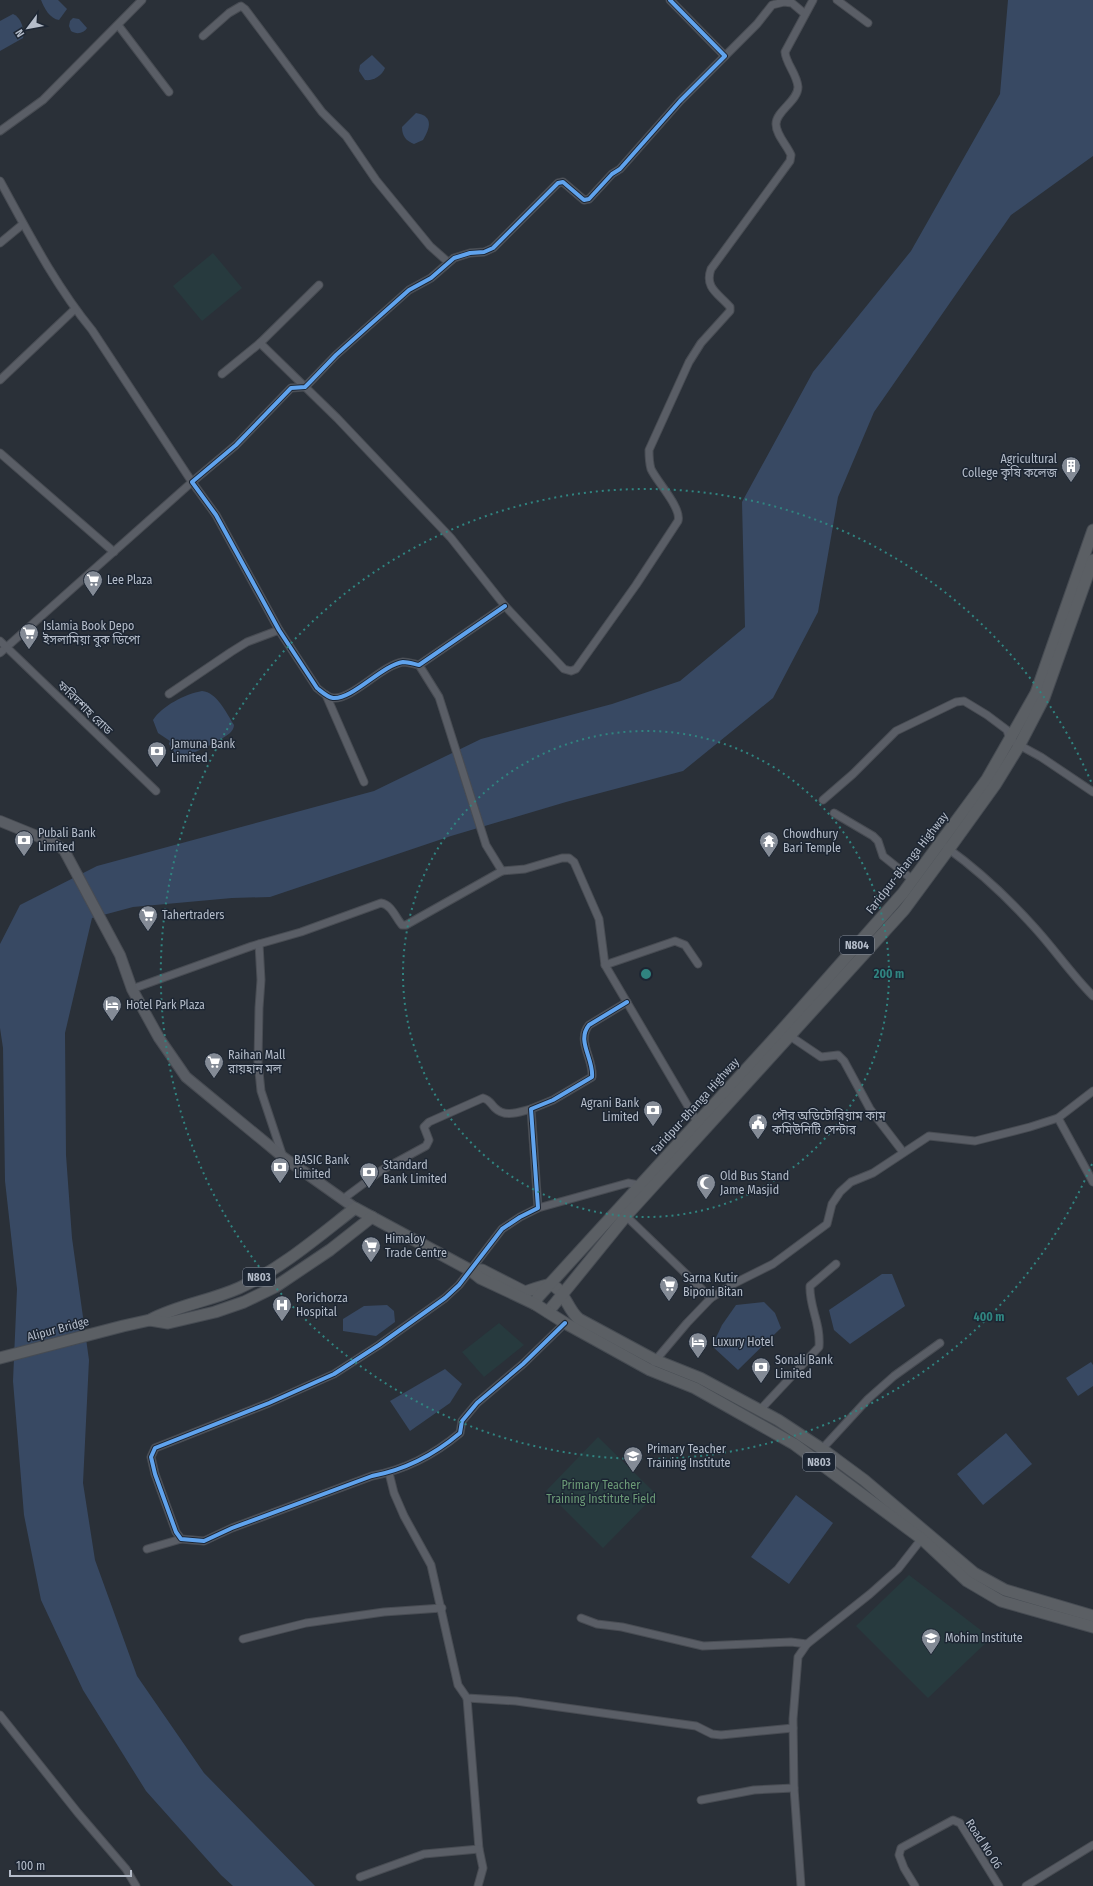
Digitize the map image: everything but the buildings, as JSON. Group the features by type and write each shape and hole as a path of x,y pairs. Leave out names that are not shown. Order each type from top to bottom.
{"highway":[{"name":"Faridpur-Bhanga Highway","path":"1063,629 1092,533"},
{"name":"Faridpur-Bhanga Highway","path":"548,1312 700,1126 785,1033 876,942 904,910 949,849 995,785 1015,743 1093,560"},
{"name":"Faridpur-Bhanga Highway","path":"785,1033 913,880 1015,743"},
{"path":"894,903 904,910"},
{"path":"867,934 876,942"},
{"name":"Faridpur-Bhanga Highway","path":"535,1304 538,1297 639,1185 700,1126"},
{"name":"N803","path":"150,1320 164,1312 238,1288 266,1274 355,1208 470,1270 480,1278 535,1304 565,1323 652,1365 794,1444 924,1535 974,1573 1005,1590 1093,1616"},
{"name":"N803","path":"150,1320 168,1323 215,1312 244,1302 275,1286 330,1250 372,1217"},
{"path":"600,1229 609,1237"},
{"name":"N803","path":"470,1270 482,1270 525,1292 550,1285 562,1293 564,1300 574,1315 652,1365 700,1378 760,1410 822,1449 864,1480 924,1535 967,1581 1001,1601 1093,1627"},
{"name":"Alipur Bridge","path":"0,1358 150,1320"}],"main road":[{"path":"0,821 54,843 64,850 120,955 132,990 158,1038 186,1078 283,1157 355,1208"}],"street":[{"path":"0,131 43,100 142,0"},
{"path":"670,0 725,56"},
{"path":"260,343 452,538 505,606 564,669 571,671 576,669 678,521 679,518 676,508 652,469 649,460 649,450 689,362 701,343 730,311 730,307 710,286 708,276 711,269 790,161 791,155 779,133 776,124 778,118 796,94 796,82 785,57 785,52 813,0"},
{"path":"837,0 868,23"},
{"path":"0,652 192,482 228,453 291,388 305,387 342,350 409,290 431,278 454,258 470,253 484,252 493,248 558,183 562,182 584,200 588,199 612,174 620,169 680,101 757,24 772,5 784,2 792,4 805,14"},
{"path":"203,36 229,12 241,6 245,9 322,112 346,136 376,180 430,246 448,262"},
{"path":"118,25 169,92"},
{"path":"0,181 23,224 75,309 96,336 192,482 216,515 279,630 317,688 326,695 334,698 344,696 392,666 404,662 418,665 439,697 486,845 502,871"},
{"path":"0,243 23,224"},
{"path":"222,374 260,343 319,285"},
{"path":"0,380 53,332 75,309"},
{"path":"0,453 114,552"},
{"path":"418,665 505,606"},
{"path":"169,694 247,642 279,630"},
{"name":"ফরিদশাহ রোড","path":"0,641 156,791"},
{"path":"326,695 364,782"},
{"path":"822,800 853,774 896,731 956,702 964,701 988,715 1007,730 1015,743 1041,757 1093,792"},
{"path":"834,813 874,836 878,841 883,856 913,880"},
{"path":"940,843 949,849 1014,906 1036,929 1062,962 1093,996"},
{"path":"132,990 259,944 301,932 381,903 386,904 390,908 402,925 406,925 502,871 525,869 562,858 569,858 574,862 599,919 605,964 700,1126"},
{"path":"605,964 675,941 685,945 698,964"},
{"path":"259,944 261,980 258,1008 258,1062 261,1091 283,1157"},
{"path":"343,1199 382,1170 426,1146 430,1140 424,1127 429,1122 483,1098 488,1099 501,1112 506,1114 531,1109 553,1100 592,1077 592,1067 583,1037 584,1030 589,1025 628,1002"},
{"path":"785,1033 821,1057 838,1055 844,1060 870,1109 903,1152"},
{"path":"652,1365 687,1323 712,1298 735,1283 773,1264 827,1224 832,1204 840,1192 851,1182 873,1173 929,1136 975,1142 1030,1127 1058,1118 1093,1091"},
{"path":"531,1109 538,1208"},
{"path":"1058,1118 1093,1182"},
{"path":"181,1540 155,1474 151,1457 155,1448 248,1412 334,1374 379,1345 445,1298 459,1285 502,1229 520,1217 538,1208 628,1184 639,1185"},
{"path":"626,1216 712,1298"},
{"path":"760,1410 819,1347 820,1333 810,1294 810,1286 836,1264"},
{"path":"147,1549 181,1540 204,1541 232,1528 372,1476 389,1473 438,1449 460,1433 462,1421 477,1403 523,1364 565,1323"},
{"path":"822,1449 868,1399 894,1376 940,1343"},
{"path":"389,1473 394,1493 404,1516 431,1565 442,1608 458,1685 467,1698 479,1849 483,1868 478,1886"},
{"path":"801,1886 794,1788 793,1728 798,1657 807,1644 870,1594 898,1569 924,1535"},
{"path":"243,1639 306,1623 384,1612 442,1608"},
{"path":"581,1618 596,1624 622,1627 703,1646 791,1642 807,1644"},
{"path":"467,1698 516,1701 696,1726 712,1734 721,1735 793,1728"},
{"path":"1,1718 126,1870 136,1886"},
{"path":"701,1800 754,1790 794,1788"},
{"name":"Road No 06","path":"915,1886 904,1868 899,1855 901,1848 953,1820 960,1823 999,1886"},
{"path":"1030,1885 1093,1845"},
{"path":"360,1877 424,1854 479,1849"}],"green space":[{"path":"213,253 242,288 202,321 173,286"},
{"path":"499,1323 524,1345 484,1377 462,1352"},
{"name":"Primary Teacher Training Institute Field","path":"598,1437 656,1494 603,1548 546,1491"},
{"path":"909,1575 991,1638 928,1698 856,1626"}],"water":[{"path":"41,0 58,0 67,9 59,20 53,18 48,13"},
{"path":"1008,0 1093,0 1093,156 1011,215 874,412 838,497 818,612 773,698 683,771 566,802 451,836 270,897 232,898 133,907 92,918 65,1033 66,1155 72,1238 89,1360 83,1483 95,1560 137,1676 204,1773 315,1886 233,1886 221,1875 146,1791 83,1690 41,1600 24,1515 13,1381 17,1289 5,1181 3,1048 0,1028 0,944 20,905 97,866 374,791 481,739 612,704 680,681 745,627 742,502 813,372 911,251 1000,94"},
{"path":"13,14 22,24 23,38 0,51 0,21"},
{"path":"73,18 79,19 87,28 86,30 78,33 71,31 69,26 70,21"},
{"path":"372,55 385,68 377,77 371,80 365,80 359,71 360,65"},
{"path":"416,113 426,117 429,127 423,140 414,144 405,138 402,127"},
{"path":"202,691 207,692 217,699 234,727 230,733 220,740 178,758 169,744 170,741 158,733 153,720 162,710 174,701"},
{"path":"882,1274 892,1274 905,1306 850,1344 834,1330 829,1310"},
{"path":"764,1302 775,1313 781,1328 738,1370 712,1346 722,1325 736,1305"},
{"path":"387,1305 394,1311 395,1322 376,1336 343,1331 343,1319 364,1306"},
{"path":"1091,1362 1093,1365 1093,1386 1078,1396 1066,1378"},
{"path":"445,1369 462,1384 450,1403 410,1431 390,1401"},
{"path":"1006,1433 1032,1464 983,1505 957,1474"},
{"path":"796,1495 833,1523 789,1584 751,1557"}],"cycle path":[{"path":"505,606 419,665 403,662 395,664 349,694 333,698 317,688 279,630 216,515 192,482 236,445 291,388 305,387 336,355 409,290 431,278 454,258 470,253 484,252 493,248 558,183 563,182 584,200 589,199 612,174 620,169 680,101 725,56 670,0"},
{"path":"565,1323 523,1364 477,1403 462,1421 460,1433 440,1448 419,1460 396,1470 372,1476 232,1528 204,1541 181,1539 176,1532 155,1474 151,1457 155,1448 269,1403 334,1374 379,1345 445,1298 459,1285 502,1229 520,1217 538,1208 531,1109 553,1100 592,1077 591,1064 585,1044 585,1031 589,1025 627,1002"}],"place":[{"name":"Agricultural College কৃষি কলেজ","path":"1071,483"},
{"name":"Lee Plaza","path":"93,597"},
{"name":"Islamia Book Depo ইসলামিয়া বুক ডিপো","path":"29,650"},
{"name":"Jamuna Bank Limited","path":"157,768"},
{"name":"Pubali Bank Limited","path":"24,857"},
{"name":"Chowdhury Bari Temple","path":"769,858"},
{"name":"Tahertraders","path":"148,932"},
{"name":"Hotel Park Plaza","path":"112,1022"},
{"name":"Raihan Mall রায়হান মল","path":"214,1079"},
{"name":"Agrani Bank Limited","path":"653,1127"},
{"name":"পৌর অডিটোরিয়াম কাম কমিউনিটি সেন্টার","path":"758,1140"},
{"name":"BASIC Bank Limited","path":"280,1184"},
{"name":"Standard Bank Limited","path":"369,1189"},
{"name":"Old Bus Stand Jame Masjid","path":"706,1200"},
{"name":"Himaloy Trade Centre","path":"371,1263"},
{"name":"Sarna Kutir Biponi Bitan","path":"669,1302"},
{"name":"Porichorza Hospital","path":"282,1322"},
{"name":"Luxury Hotel","path":"698,1359"},
{"name":"Sonali Bank Limited","path":"761,1384"},
{"name":"Primary Teacher Training Institute","path":"633,1473"},
{"name":"Mohim Institute","path":"931,1655"}]}
